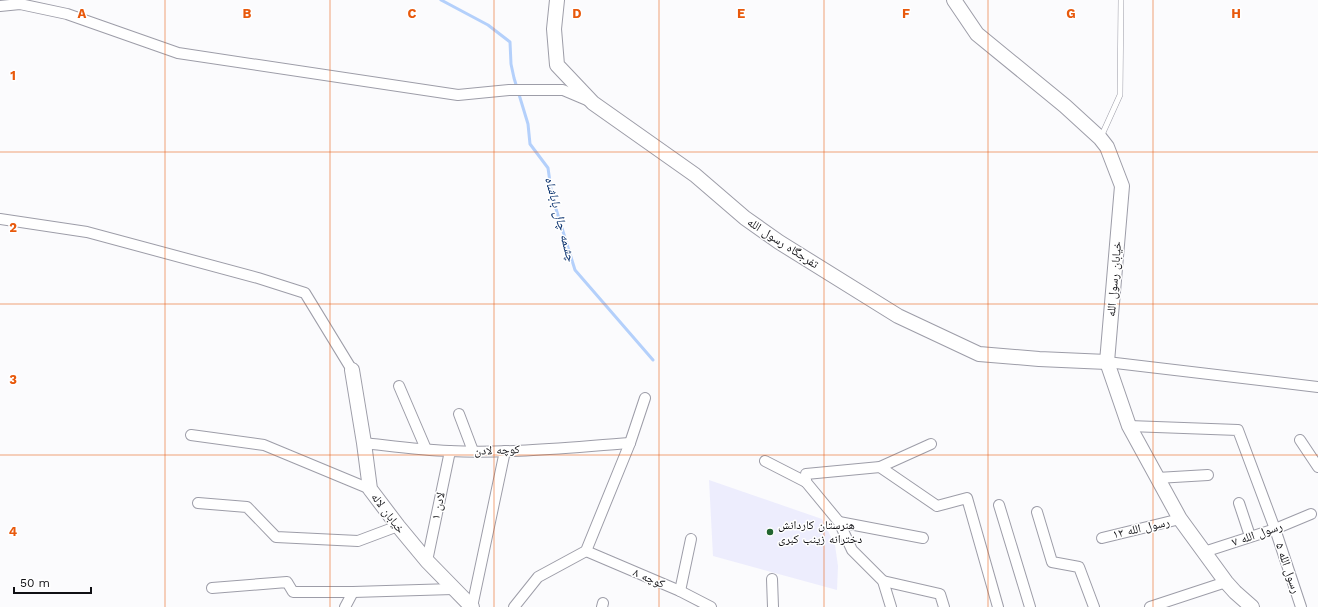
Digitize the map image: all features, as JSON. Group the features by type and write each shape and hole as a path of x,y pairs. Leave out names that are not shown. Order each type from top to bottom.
{"street":[{"name":"تفرجگاه رسول الله","path":"556,0 554,29 557,65 593,103 695,175 745,218 779,242 898,316 979,354 1039,359 1108,362"},
{"name":"خیابان رسول الله","path":"954,0 977,34 1065,106 1100,138 1107,147 1122,186 1108,362 1129,426 1157,478 1180,519 1230,587 1241,607"},
{"path":"0,6 20,4 67,14 178,53 458,95 509,90 563,90 593,103"},
{"path":"0,219 87,232 258,278 305,293 352,370"},
{"path":"1108,362 1318,387"},
{"name":"خیابان لاله","path":"352,370 370,489 426,561 472,607"},
{"path":"399,386 426,449"},
{"path":"514,607 538,577 586,551 630,443 645,398"},
{"path":"459,414 473,451"},
{"name":"رسول الله ۵","path":"1129,426 1238,430 1275,529 1301,607"},
{"path":"191,435 264,445 370,489"},
{"path":"1300,440 1318,467"},
{"name":"کوچه لادن","path":"364,443 450,451 505,450 630,443"},
{"path":"806,482 806,474 880,468 931,444"},
{"path":"472,607 505,450"},
{"name":"لادن ۱","path":"426,561 450,451"},
{"path":"766,461 806,482 839,522 852,550 883,581 891,607"},
{"path":"880,468 937,506 967,498 998,607"},
{"path":"1157,478 1208,475"},
{"path":"1239,503 1250,536"},
{"path":"198,504 247,507 276,537 358,541 398,526"},
{"path":"999,505 1030,607"},
{"path":"1038,512 1052,562 1079,567 1094,607"},
{"name":"رسول الله ۷","path":"1204,552 1275,529 1311,514"},
{"name":"رسول الله ۱۲","path":"1102,538 1180,519"},
{"path":"839,522 923,538"},
{"path":"680,591 691,539"},
{"name":"کوچه ۸","path":"586,551 680,591 711,607"},
{"path":"772,579 773,607"},
{"path":"883,581 940,594 944,607"},
{"path":"212,588 288,582 293,592 453,589"},
{"path":"1150,607 1230,587"},
{"name":"خیابان رسول الله","path":"1230,587 1252,607"},
{"path":"345,607 353,592"}],"lane":[{"path":"1100,138 1120,95 1121,0"}],"shaded area":[{"name":"هنرستان کاردانش دخترانه زینب کبری","path":"709,480 822,519 835,545 838,566 837,590 713,556"}],"waterway":[{"name":"چشمه چال باباشاه","path":"441,0 488,25 510,42 511,64 528,124 530,144 548,168 552,196 575,270 653,360"}],"place":[{"name":"هنرستان کاردانش دخترانه زینب کبری","path":"770,532"}]}
